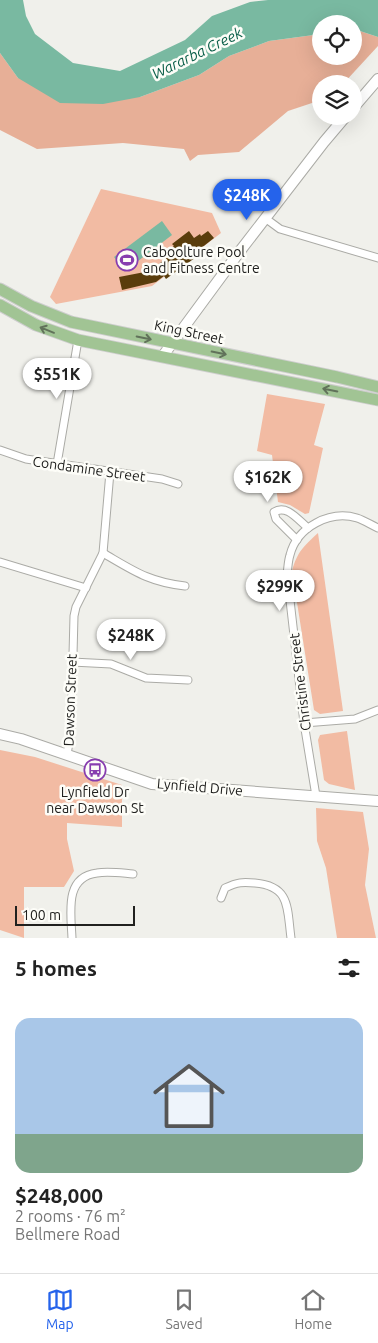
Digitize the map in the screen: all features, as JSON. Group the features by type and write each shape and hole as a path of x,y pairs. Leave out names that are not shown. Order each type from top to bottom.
{"main road":[{"name":"King Street","path":"0,289 24,303 59,318 172,344 378,387"},
{"path":"0,305 36,325 78,340 378,400"}],"street":[{"path":"362,98 378,79"},
{"path":"162,357 265,218 338,125"},
{"path":"265,218 280,229 378,258"},
{"path":"56,464 78,340"},
{"name":"Condamine Street","path":"0,450 26,460 162,479 178,484"},
{"name":"Dawson Street","path":"67,754 71,732 74,616 76,607 103,553 110,472"},
{"path":"297,540 276,519 274,512 280,509 286,510 308,528"},
{"name":"Christine Street","path":"316,796 304,723 287,574 290,554 299,535 323,520 343,516 358,518 378,528"},
{"path":"103,553 149,579 185,586"},
{"path":"0,562 86,588"},
{"path":"72,662 110,664 146,678 188,680"},
{"path":"304,723 355,719 378,710"},
{"name":"Lynfield Drive","path":"0,734 67,754 152,784 378,801"},
{"path":"72,938 71,899 76,883 86,875 98,873 133,874"},
{"path":"221,898 225,888 238,882 274,887 281,893 286,903 291,938"}],"shaded area":[{"path":"362,32 378,37 378,46 362,63"},
{"path":"312,35 312,65 360,65 351,75 312,75 312,103 288,111 239,152 198,155 190,161 184,149 123,143 37,149 0,130 0,53 18,78 140,97 199,75 229,56 269,41"},
{"name":"Caboolture Pool and Fitness Centre","path":"101,189 212,213 221,233 152,286 56,304 50,297"},
{"path":"267,394 325,404 314,445 323,448 309,513 305,514 290,505 278,502 272,455 257,451"},
{"path":"318,533 343,711 320,714 314,710 292,571 296,559 302,550"},
{"path":"347,731 355,790 329,784 324,780 318,740 320,735"},
{"path":"0,750 35,757 122,785 122,827 67,823 67,839 74,871 64,887 24,887 24,938 0,930"},
{"path":"316,808 363,812 369,849 365,885 376,938 337,938 326,868 317,841"}],"water":[{"name":"Wararba Creek","path":"0,0 23,0 26,16 35,34 73,63 120,71 185,40 212,16 250,2 268,0 378,0 378,37 362,32 362,15 312,15 312,35 269,41 229,56 199,75 140,97 103,104 60,103 18,78 0,53"},
{"path":"162,221 172,235 125,271 114,257"}],"building":[{"path":"189,231 194,238 208,231 214,238 200,249 203,252 166,279 164,276 156,282 122,290 119,277 150,271 170,255 167,251 174,246 172,244"}],"place":[{"name":"Caboolture Pool and Fitness Centre","path":"127,260"},
{"name":"Lynfield Dr near Dawson St","path":"95,770"}]}
